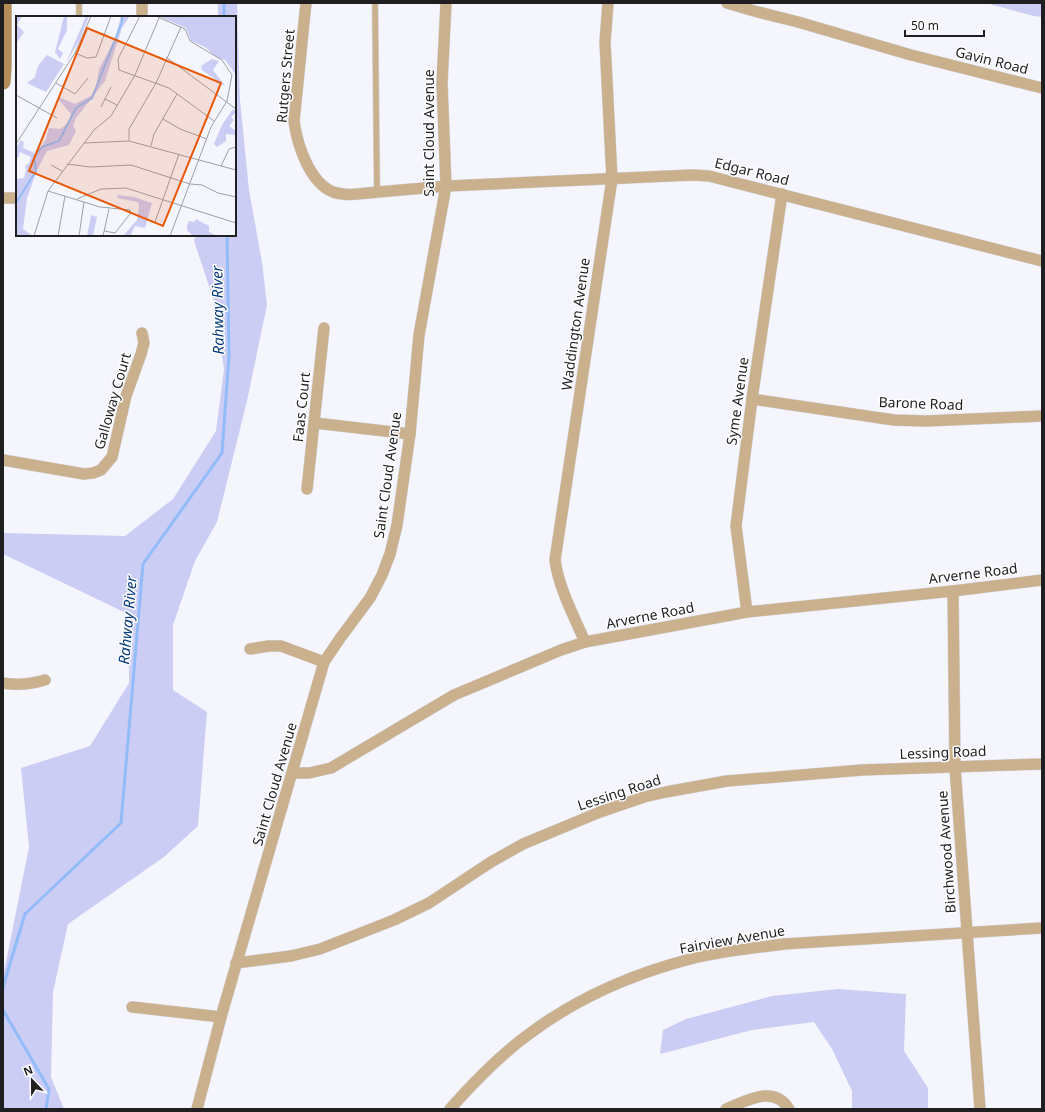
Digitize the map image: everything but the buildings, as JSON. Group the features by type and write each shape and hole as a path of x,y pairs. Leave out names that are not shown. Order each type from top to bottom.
{"main road":[{"path":"3,82 4,3"}],"street":[{"path":"142,3 142,16"},
{"name":"Rutgers Street","path":"306,3 294,114 296,137 305,161 313,175 331,191 340,194 446,186"},
{"name":"Saint Cloud Avenue","path":"197,1109 236,963 293,773 324,662 340,637 370,598 382,575 390,554 397,525 410,434 419,335 446,186 442,82 446,3"},
{"name":"Waddington Avenue","path":"586,642 562,587 555,560 612,179 605,42 608,3"},
{"name":"Gavin Road","path":"727,3 911,55 1042,88"},
{"name":"Edgar Road","path":"446,186 692,175 709,176 1042,261"},
{"name":"Syme Avenue","path":"747,612 736,526 752,399 782,194"},
{"path":"3,198 16,198"},
{"name":"Faas Court","path":"307,489 324,328"},
{"name":"Galloway Court","path":"3,460 84,474 101,470 112,457 115,449 126,396 144,343 142,333"},
{"name":"Barone Road","path":"752,399 894,420 926,421 1042,416"},
{"path":"315,423 410,434"},
{"name":"Arverne Road","path":"293,773 331,768 454,694 561,650 586,642 747,612 953,591 1042,580"},
{"name":"Birchwood Avenue","path":"953,591 955,767 980,1109"},
{"path":"250,649 268,646 281,646 324,662"},
{"path":"3,683 14,685 45,680"},
{"name":"Lessing Road","path":"236,963 291,956 320,949 394,920 429,903 492,862 523,844 600,812 644,797 727,781 862,770 1042,764"},
{"name":"Fairview Avenue","path":"450,1109 469,1088 529,1034 563,1012 597,993 664,967 694,958 750,948 784,944 1042,928"},
{"path":"132,1007 221,1017"},
{"path":"726,1109 760,1096 768,1095 783,1101 788,1109"}],"lane":[{"path":"79,3 79,16"},
{"path":"375,3 377,192"}],"shaded area":[{"path":"218,3 237,3 240,100 249,190 262,262 267,305 247,401 217,522 195,561 173,625 173,690 207,712 198,826 164,857 68,924 53,992 51,1077 64,1109 3,1109 3,973 29,847 21,768 90,746 129,683 128,614 3,554 3,533 125,536 173,499 216,431 224,369 213,298 194,241 196,236 236,236 236,16 218,16"},
{"path":"986,3 1042,3 1042,17 1034,16"},
{"path":"838,989 906,994 904,1051 928,1088 928,1109 852,1109 852,1091 832,1049 814,1022 752,1030 660,1054 663,1030 686,1019 772,996"}],"waterway":[{"name":"Rahway River","path":"224,3 224,16"},
{"name":"Rahway River","path":"3,987 25,914 121,823 143,564 222,453 229,356 227,236"},
{"name":"Rahway River","path":"3,1010 49,1089 46,1109"}]}
